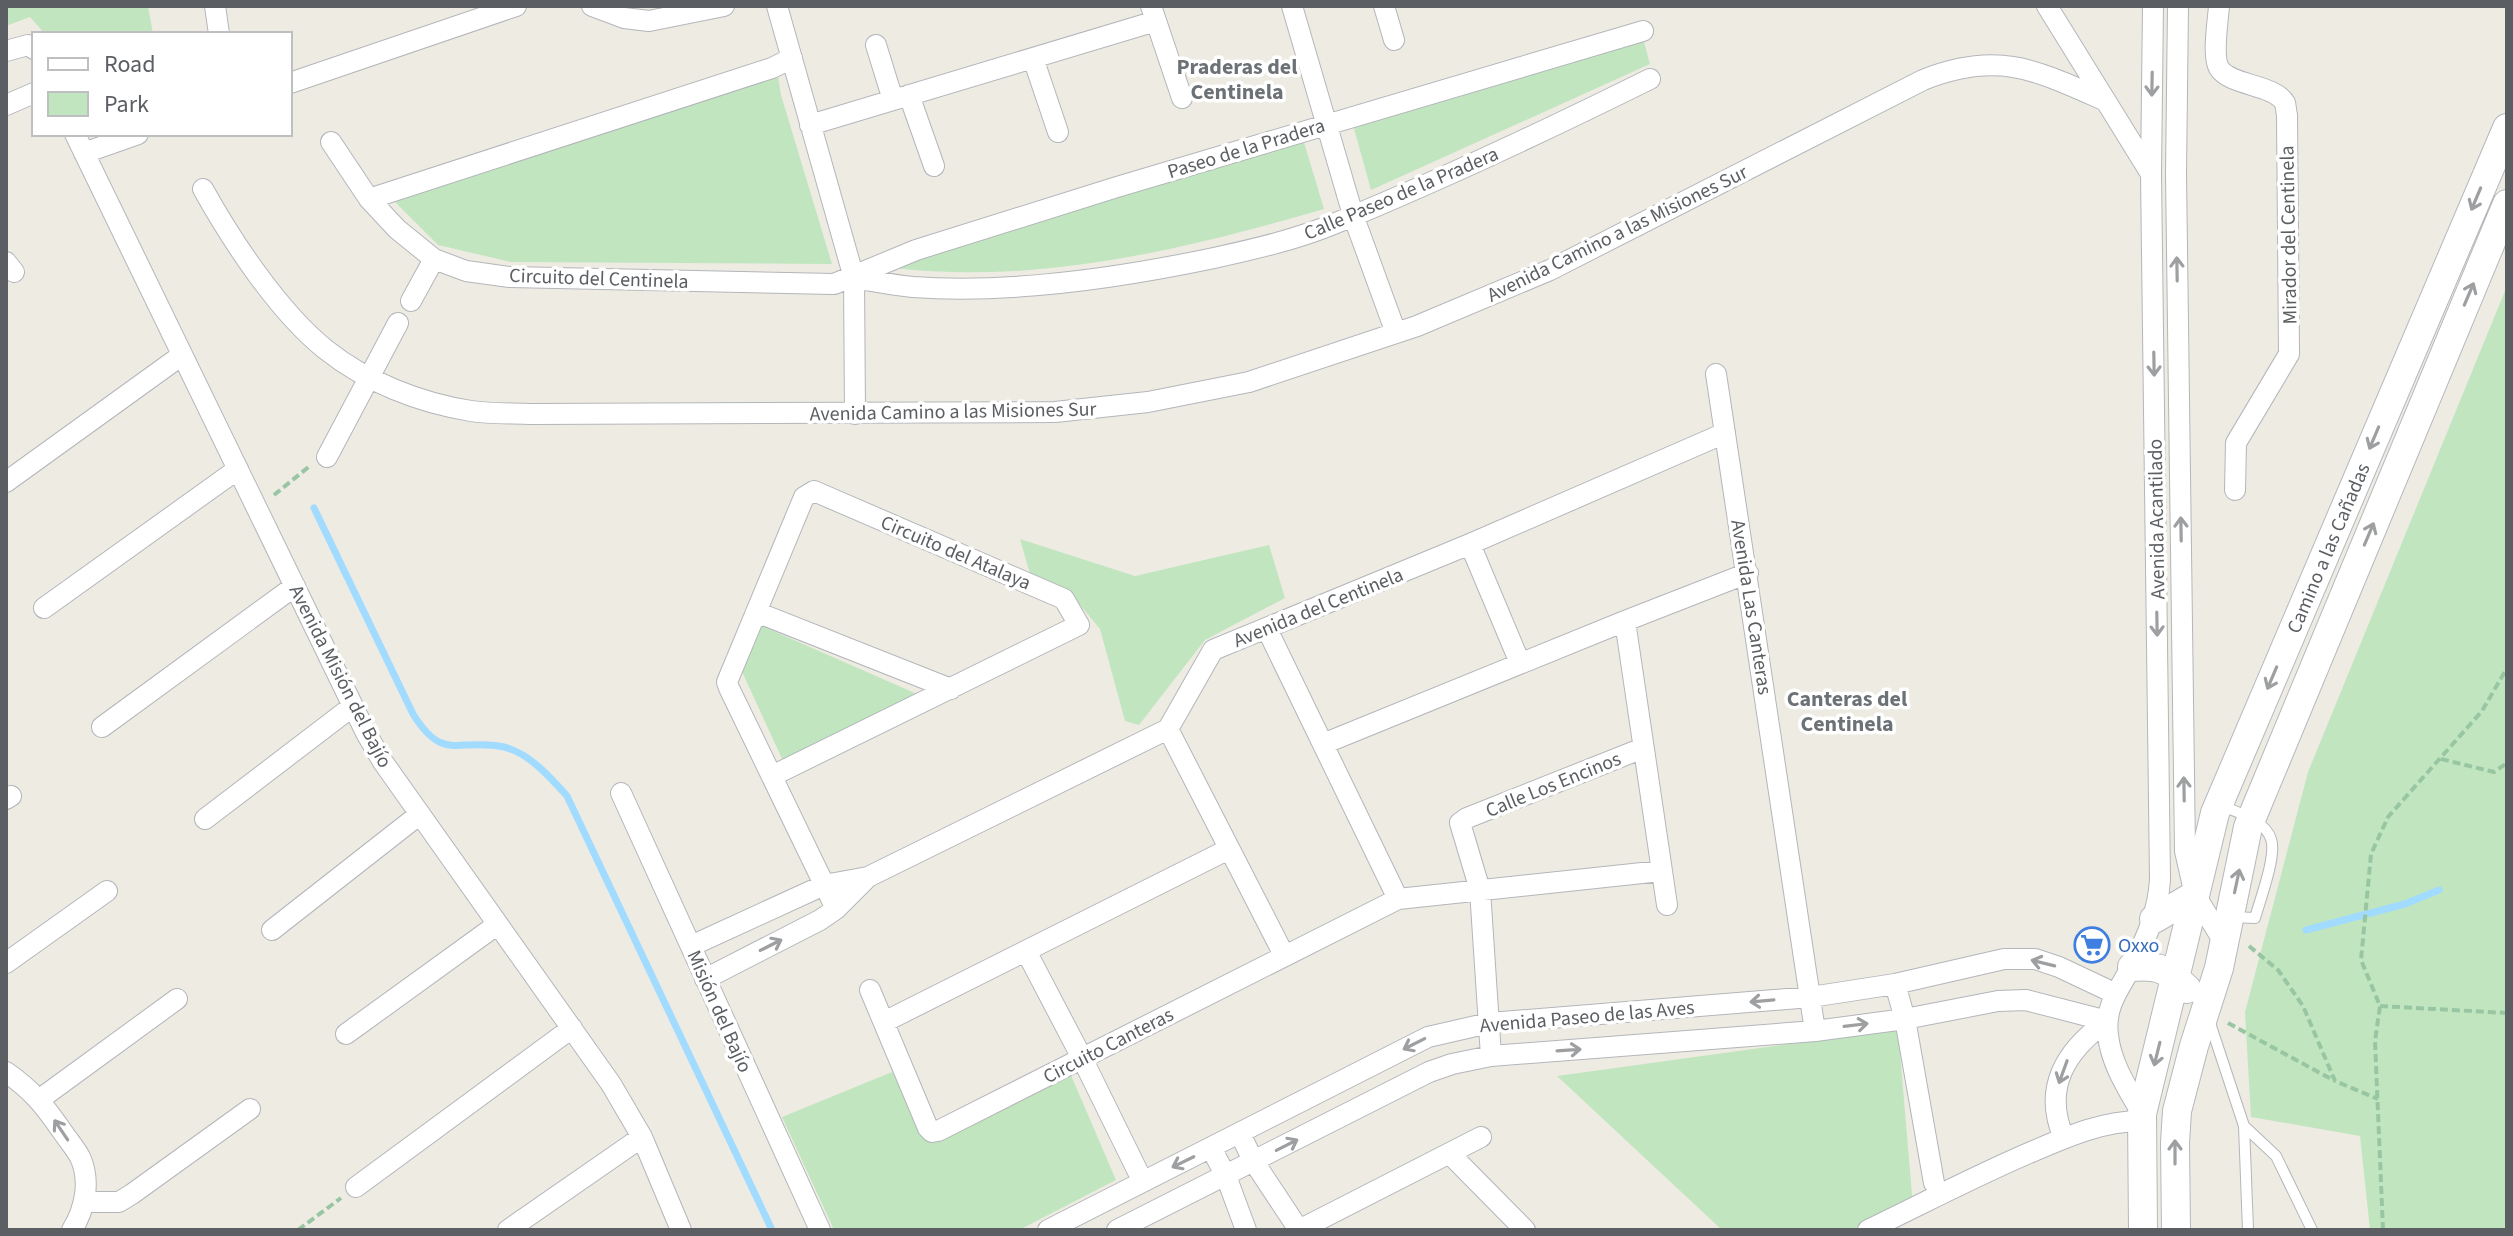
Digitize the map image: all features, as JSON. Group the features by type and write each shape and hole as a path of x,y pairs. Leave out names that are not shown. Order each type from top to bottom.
{"main road":[{"name":"Camino a las Cañadas","path":"2143,1230 2142,1118 2218,804 2507,128"},
{"name":"Camino a las Cañadas","path":"2176,1230 2177,1111 2219,968 2251,818 2507,204"},
{"path":"2316,575 2347,588"},
{"path":"2154,919 2195,895"},
{"path":"2132,967 2151,965 2163,968 2205,1011"}],"street":[{"path":"215,6 219,32"},
{"path":"292,82 516,6"},
{"path":"592,6 624,18 649,21 724,6"},
{"path":"777,6 854,278 855,414"},
{"path":"1292,6 1353,215 1396,333"},
{"path":"1384,6 1394,40"},
{"path":"2047,6 2151,174 2176,174"},
{"name":"Avenida Acantilado","path":"2142,1118 2114,1062 2107,1021 2114,993 2132,967 2154,919 2159,900 2161,860 2151,174 2153,6"},
{"name":"Avenida Acantilado","path":"2178,6 2176,174 2185,851 2195,895 2227,929"},
{"name":"Mirador del Centinela","path":"2219,6 2216,56 2219,67 2226,75 2277,96 2285,103 2287,115 2289,354 2236,443 2235,490"},
{"path":"810,125 1033,58 1154,14 1182,98"},
{"name":"Paseo de la Pradera","path":"854,278 916,250 1643,31"},
{"path":"876,45 934,166"},
{"path":"6,51 31,47"},
{"path":"369,199 772,68 792,58"},
{"path":"1033,58 1058,132"},
{"name":"Avenida Camino a las Misiones Sur","path":"203,189 223,225 296,321 325,349 368,377 428,401 473,411 533,414 1055,412 1148,402 1249,382 1396,333 1550,270 1944,72 1965,66 2009,66 2057,79 2106,101"},
{"name":"Calle Paseo de la Pradera","path":"854,278 913,287 992,287 1090,280 1172,267 1264,247 1337,223 1529,139 1650,79"},
{"path":"6,105 32,94"},
{"name":"Avenida Misión del Bajío","path":"76,136 383,762 611,1084 642,1137 681,1230"},
{"path":"84,153 132,136"},
{"name":"Circuito del Centinela","path":"331,142 369,199 397,229 434,259 466,271 510,277 834,284 854,278"},
{"path":"411,301 434,259"},
{"path":"327,457 398,323"},
{"path":"6,482 182,355"},
{"name":"Avenida Las Canteras","path":"1716,374 1815,1031"},
{"name":"Avenida del Centinela","path":"1168,729 1213,650 1470,544 1725,433"},
{"path":"44,608 238,469"},
{"name":"Circuito del Atalaya","path":"772,776 1079,625 1064,599 814,491 804,497 727,682 824,885 836,909"},
{"path":"1470,544 1520,663"},
{"path":"1323,744 1748,573"},
{"path":"102,727 295,586"},
{"path":"756,612 951,689"},
{"path":"1625,621 1667,905"},
{"path":"1267,629 1398,899"},
{"path":"205,819 353,706"},
{"path":"691,946 824,885 868,877 1168,729 1284,955"},
{"name":"Calle Los Encinos","path":"1491,1056 1480,890 1460,823 1643,748"},
{"name":"Misión del Bajío","path":"621,793 820,1230"},
{"path":"272,930 420,814"},
{"path":"884,1022 1229,849"},
{"name":"Circuito Canteras","path":"870,990 932,1132 1398,899 1661,871"},
{"path":"705,979 820,920 836,909 868,877"},
{"path":"6,963 107,891"},
{"path":"346,1034 498,924"},
{"path":"1026,951 1143,1182"},
{"name":"Avenida Paseo de las Aves","path":"1048,1230 1428,1037 1489,1023 1811,997 1895,984 2004,959 2035,959 2114,993"},
{"path":"1895,984 1905,1019 1934,1183"},
{"path":"40,1099 177,999"},
{"name":"Avenida Paseo de las Aves","path":"1117,1230 1429,1072 1452,1064 1491,1056 1815,1031 1905,1019 1998,1001 2026,1000 2107,1021"},
{"path":"1679,1008 1681,1041"},
{"path":"2064,1138 2058,1126 2055,1101 2059,1076 2070,1054 2087,1035 2107,1021"},
{"path":"356,1187 572,1028"},
{"path":"6,1072 40,1099 80,1158 85,1202 72,1230"},
{"path":"85,1202 119,1202 250,1109"},
{"path":"1868,1230 1993,1168 2064,1138 2102,1125 2142,1118"},
{"path":"1240,1134 1254,1162 1299,1230 1481,1137"},
{"path":"508,1230 642,1137"},
{"path":"1211,1148 1226,1176 1246,1230"},
{"path":"1450,1154 1525,1230"}],"lane":[{"path":"2218,804 2251,818"},
{"path":"2205,1011 2244,1126 2248,1230"},
{"path":"2244,1126 2276,1156 2312,1230"}],"path":[{"path":"257,510 307,467 327,457"},
{"path":"2383,1230 2375,1041 2380,1006 2361,960 2371,854 2388,817 2482,711 2507,668"},
{"path":"2441,759 2494,772 2507,763"},
{"path":"2227,929 2278,970 2303,1006 2335,1081"},
{"path":"2380,1006 2507,1013"},
{"path":"2205,1011 2335,1081 2378,1099"},
{"path":"298,1230 356,1187"}],"green space":[{"path":"6,6 148,6 153,32 43,32 30,17 6,26"},
{"path":"1641,31 1650,64 1371,190 1353,125"},
{"path":"778,76 832,264 511,262 438,245 392,199"},
{"path":"1303,139 1324,209 1166,250 1112,260 1003,272 894,268 922,252"},
{"path":"2507,286 2507,1230 2370,1230 2360,1136 2251,1117 2245,1012 2308,772"},
{"path":"1020,539 1135,576 1269,545 1285,598 1205,640 1139,725 1125,721 1100,629 1071,594 1032,581"},
{"path":"762,626 917,694 783,761 738,663"},
{"path":"1898,1029 1913,1206 1865,1230 1722,1230 1557,1076"},
{"path":"892,1072 930,1140 1070,1073 1116,1180 1019,1230 834,1230 782,1117"}],"waterway":[{"path":"314,508 413,714 424,729 444,744 488,745 513,750 538,767 567,796 772,1230"},
{"path":"2306,930 2405,904 2439,890"}],"place":[{"name":"Oxxo","path":"2092,945"}],"district":[{"name":"Praderas del Centinela","path":"1237,78"},
{"name":"Canteras del Centinela","path":"1847,710"}]}
